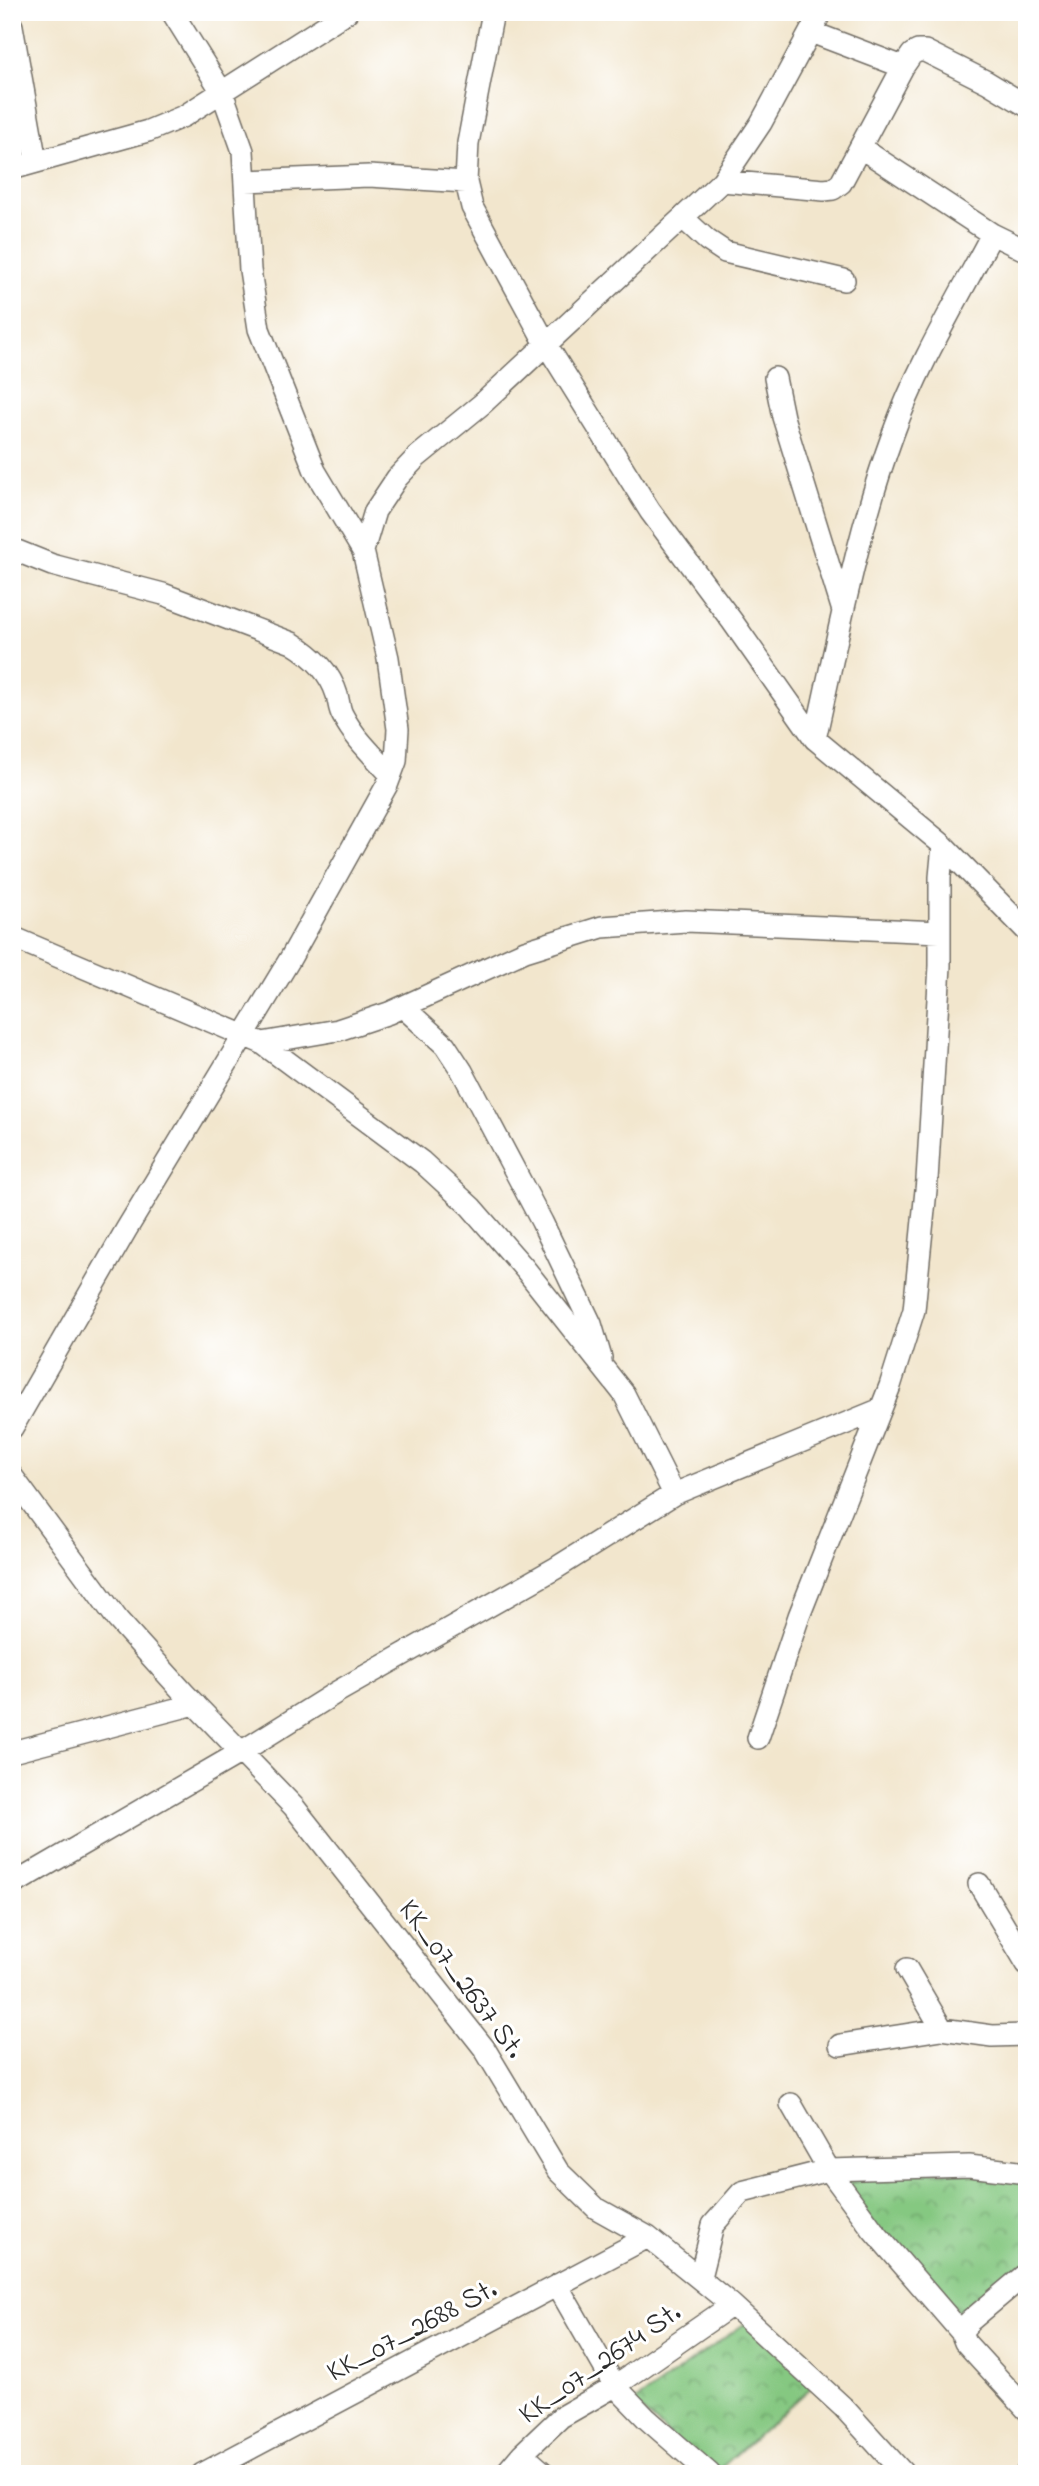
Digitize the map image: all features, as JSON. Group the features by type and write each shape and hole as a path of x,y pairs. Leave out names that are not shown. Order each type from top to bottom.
{"street":[{"path":"15,1413 127,1230 254,1038 290,959 387,786 396,761 398,729 388,658 363,551 315,471 259,330 250,270 243,150 222,92 172,12"},
{"path":"12,169 148,131 184,116 347,12"},
{"path":"494,12 468,144 466,182 472,207 546,344 650,511 815,738 943,845 1027,930"},
{"path":"363,551 375,511 397,478 417,457 482,404 722,181 761,123 821,12"},
{"path":"12,26 23,76 36,162"},
{"path":"811,32 904,67"},
{"path":"722,181 833,189 841,183 904,67 912,54 918,51 925,51 987,82 1027,106"},
{"path":"861,148 992,234 1027,251"},
{"path":"245,181 369,176 466,182"},
{"path":"683,218 706,240 725,251 844,280"},
{"path":"815,738 872,497 893,432 919,372 992,234"},
{"path":"775,379 783,417 844,613"},
{"path":"12,550 52,565 163,594 292,643 318,662 336,692 341,713 355,736 391,775"},
{"path":"758,1738 799,1616 881,1409 914,1310 927,1180 940,966 940,877 943,845"},
{"path":"254,1038 338,1030 403,1007 524,951 602,926 686,921 940,932"},
{"path":"12,937 254,1038 422,1162 471,1207 525,1269 624,1394 674,1494"},
{"path":"403,1007 445,1045 462,1071 542,1222 591,1324 603,1367"},
{"path":"12,1885 241,1752 337,1692 556,1568 674,1494 881,1409"},
{"name":"KK_07_2637 St.","path":"12,1476 118,1620 294,1807 484,2048 558,2171 596,2208 648,2237 732,2305 843,2407 904,2474"},
{"path":"12,1752 195,1704"},
{"path":"979,1884 1027,1964"},
{"path":"907,1969 942,2029"},
{"path":"840,2045 942,2029 992,2036 1027,2035"},
{"path":"791,2104 829,2170 873,2230 961,2332 965,2342 1027,2410"},
{"path":"700,2277 713,2225 742,2192 829,2170 969,2166 1027,2173"},
{"name":"KK_07_2688 St.","path":"214,2471 648,2237"},
{"path":"961,2332 970,2321 1027,2273"},
{"path":"557,2285 615,2386 647,2419 710,2474"},
{"name":"KK_07_2674 St.","path":"505,2474 561,2417 615,2386 732,2305"},
{"path":"522,2454 545,2474"}],"green space":[{"path":"829,2170 1027,2173 1027,2275 961,2332"},
{"path":"751,2319 814,2385 714,2474 633,2403"}]}
